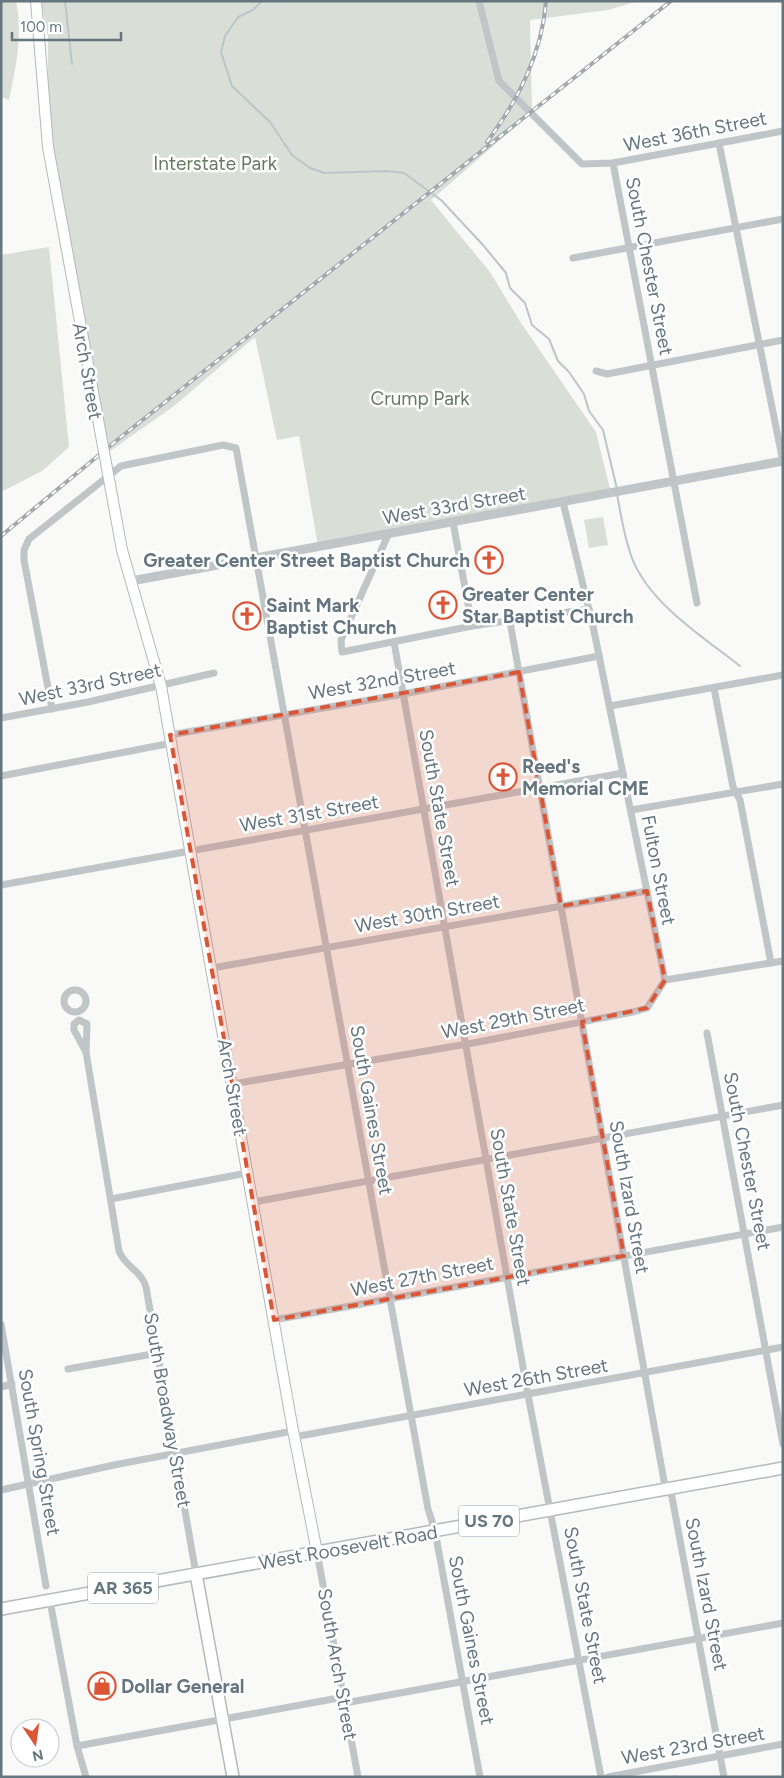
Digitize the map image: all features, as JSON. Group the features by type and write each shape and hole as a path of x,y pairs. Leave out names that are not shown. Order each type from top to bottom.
{"main road":[{"name":"Arch Street","path":"36,1 48,147 122,550 161,686 294,1434 317,1552"},
{"name":"West Roosevelt Road","path":"1,1609 783,1468"},
{"name":"South Broadway Street","path":"196,1574 233,1777"}],"street":[{"name":"South Chester Street","path":"479,1 497,75 503,86 532,112 577,161 586,165 613,163 631,247 697,603"},
{"name":"West 36th Street","path":"613,163 783,131"},
{"path":"719,143 783,462"},
{"path":"574,258 737,226 783,219"},
{"path":"596,371 607,374 783,340"},
{"name":"South Gaines Street","path":"52,709 24,560 24,550 34,534 121,466 223,445 236,448 431,1524 435,1531 480,1777"},
{"name":"West 33rd Street","path":"131,582 783,462"},
{"name":"Fulton Street","path":"563,502 589,608 610,706 665,980"},
{"path":"453,522 472,626"},
{"path":"388,535 341,640 342,652 472,626 510,622 589,608"},
{"name":"South Izard Street","path":"510,622 664,1481 672,1497 700,1639 724,1777"},
{"name":"South State Street","path":"394,642 528,1394 550,1510 554,1521 601,1777"},
{"name":"West 32nd Street","path":"1,776 284,714 403,694 599,656"},
{"name":"West 33rd Street","path":"1,718 52,709 214,674"},
{"path":"610,706 783,675"},
{"path":"714,688 734,792 740,800 771,963"},
{"name":"West 31st Street","path":"1,885 623,773"},
{"path":"631,810 783,784"},
{"name":"West 30th Street","path":"212,968 647,890"},
{"path":"665,980 783,961"},
{"name":"West 29th Street","path":"233,1084 465,1045 648,1008 665,980"},
{"name":"South Broadway Street","path":"77,1012 79,1020"},
{"name":"South Broadway Street","path":"79,1020 74,1024 74,1030 86,1052"},
{"name":"South Broadway Street","path":"79,1020 88,1024 86,1052 121,1255 144,1279 196,1574"},
{"name":"South Chester Street","path":"707,1033 724,1116 783,1444"},
{"path":"253,1202 783,1105"},
{"path":"111,1199 248,1173"},
{"name":"West 27th Street","path":"274,1320 783,1227"},
{"name":"South Spring Street","path":"1,1324 46,1586"},
{"name":"West 26th Street","path":"1,1490 176,1454 412,1416 783,1347"},
{"path":"68,1369 158,1353"},
{"path":"1,1387 12,1384"},
{"name":"South Arch Street","path":"317,1552 358,1777"},
{"path":"50,1601 77,1746 86,1777"},
{"path":"77,1746 222,1720 463,1682 783,1623"},
{"name":"West 23rd Street","path":"608,1777 783,1744"}],"highlighted area":[{"path":"519,672 561,906 647,891 665,980 647,1008 582,1022 624,1256 274,1320 170,735"}],"green space":[{"path":"1,1 16,1 19,26 18,51 9,100 1,97"},
{"name":"Interstate Park","path":"41,1 638,1 608,10 530,20 532,112 431,200 490,272 521,323 596,432 611,493 318,546 299,436 277,440 255,337 174,406 103,456 48,147 48,37"},
{"path":"49,247 69,447 42,471 1,492 1,255"},
{"path":"603,517 608,545 589,548 584,520"}],"waterway":[{"path":"65,1 72,64"},
{"path":"262,1 253,10 238,17 225,36 221,52 232,86 270,122 292,155 310,168 325,173 386,171 404,173 441,200 506,273 510,288 525,303 532,325 549,339 558,361 569,372 584,394 589,411 603,430 617,489"},
{"path":"617,494 629,550 640,574 651,590 678,618 740,666"}],"railway":[{"path":"487,142 509,110 527,76 544,21 546,1"},
{"path":"1,536 116,441 671,1"}],"place":[{"name":"Greater Center Street Baptist Church","path":"489,560"},
{"name":"Greater Center Star Baptist Church","path":"443,605"},
{"name":"Saint Mark Baptist Church","path":"247,616"},
{"name":"Reed's Memorial CME","path":"503,777"},
{"name":"Dollar General","path":"102,1686"}],"park label":[{"name":"Crump Park","path":"420,398"}]}
